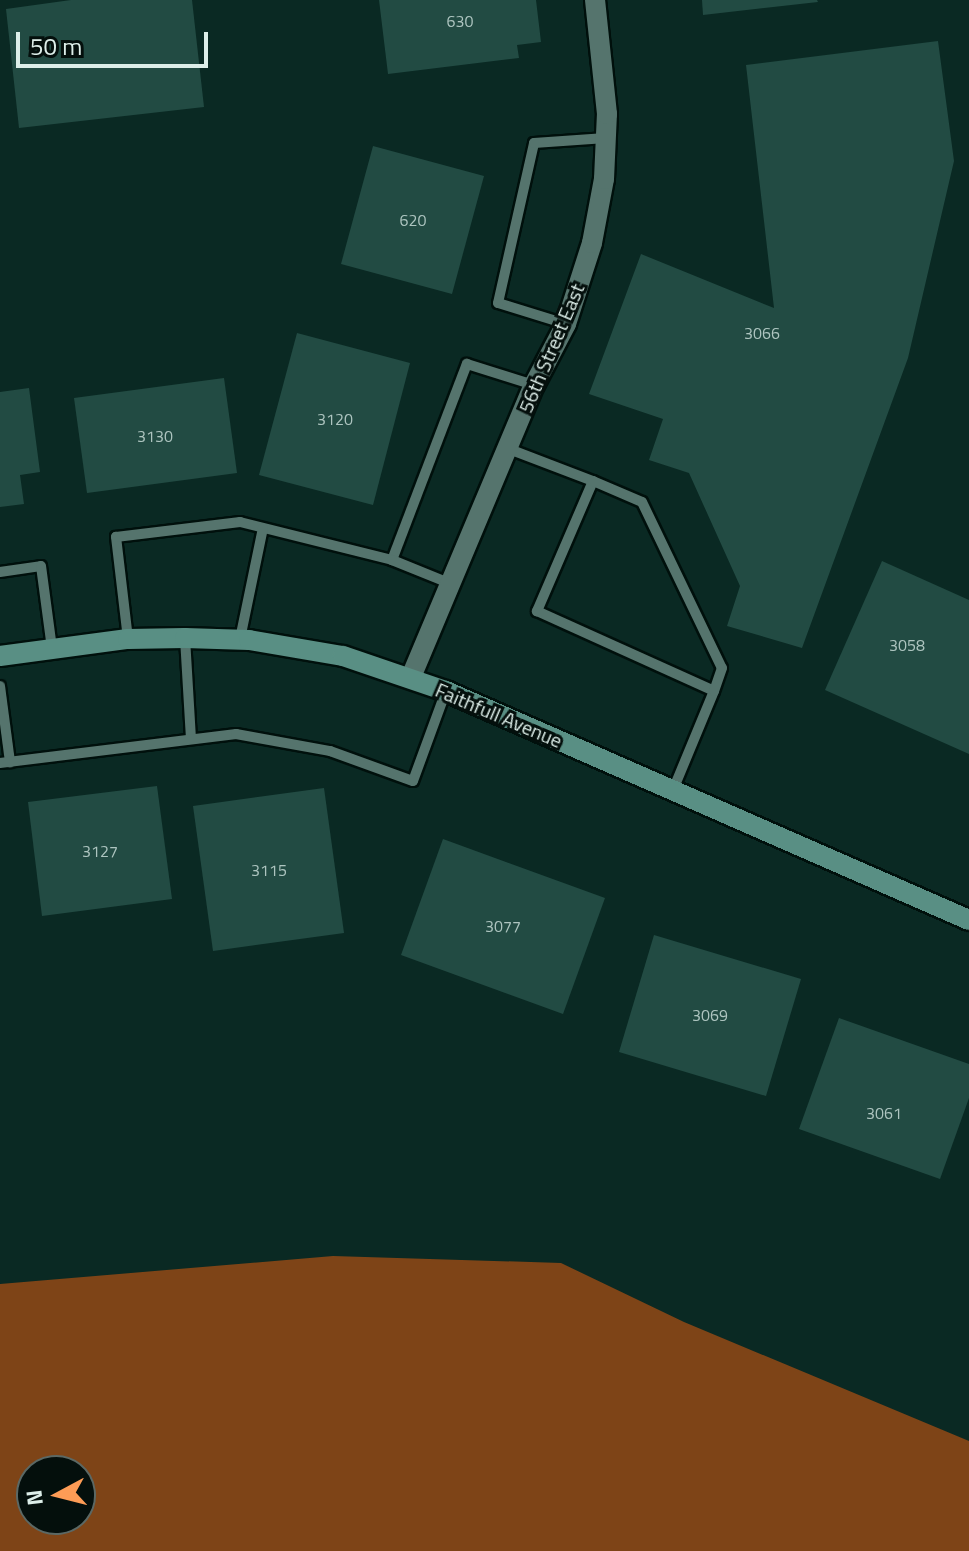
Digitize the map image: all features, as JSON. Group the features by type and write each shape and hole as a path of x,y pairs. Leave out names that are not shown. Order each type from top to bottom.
{"street":[{"name":"56th Street East","path":"411,677 534,385 566,324 592,243 606,138 595,0"},
{"name":"Faithfull Avenue","path":"0,656 128,639 185,638 240,639 343,656 446,691 969,920"}],"lane":[{"path":"566,324 498,303 534,143 606,138"},
{"path":"392,560 467,364 534,385"},
{"path":"509,449 642,502 722,668 673,790"},
{"path":"593,481 537,611 714,691"},
{"path":"128,639 116,537 240,522 392,560 449,583"},
{"path":"240,639 263,528"},
{"path":"0,572 41,566 52,648"},
{"path":"185,638 191,739"},
{"path":"0,686 5,763 236,734 283,741 413,781 446,691"}],"shaded area":[{"path":"333,1256 561,1263 684,1322 969,1441 969,1551 0,1551 0,1284"}],"building":[{"path":"71,0 192,0 204,107 19,128 6,9"},
{"path":"379,0 536,0 541,42 517,45 519,58 388,74"},
{"path":"702,0 817,0 818,2 703,15"},
{"path":"938,41 954,161 908,358 802,648 727,626 740,586 689,473 649,460 663,419 589,394 641,254 774,308 746,65"},
{"path":"373,146 484,176 452,294 341,264"},
{"path":"297,333 410,363 373,505 259,475"},
{"path":"224,378 237,473 87,493 74,398"},
{"path":"29,388 40,472 20,475 24,504 0,507 0,392"},
{"path":"882,561 969,600 969,754 825,690"},
{"path":"157,786 172,899 42,916 28,802"},
{"path":"324,788 344,933 213,951 193,806"},
{"path":"443,839 605,898 563,1014 401,955"},
{"path":"654,935 801,979 766,1096 619,1052"},
{"path":"839,1018 969,1064 969,1098 940,1179 799,1129"}]}
